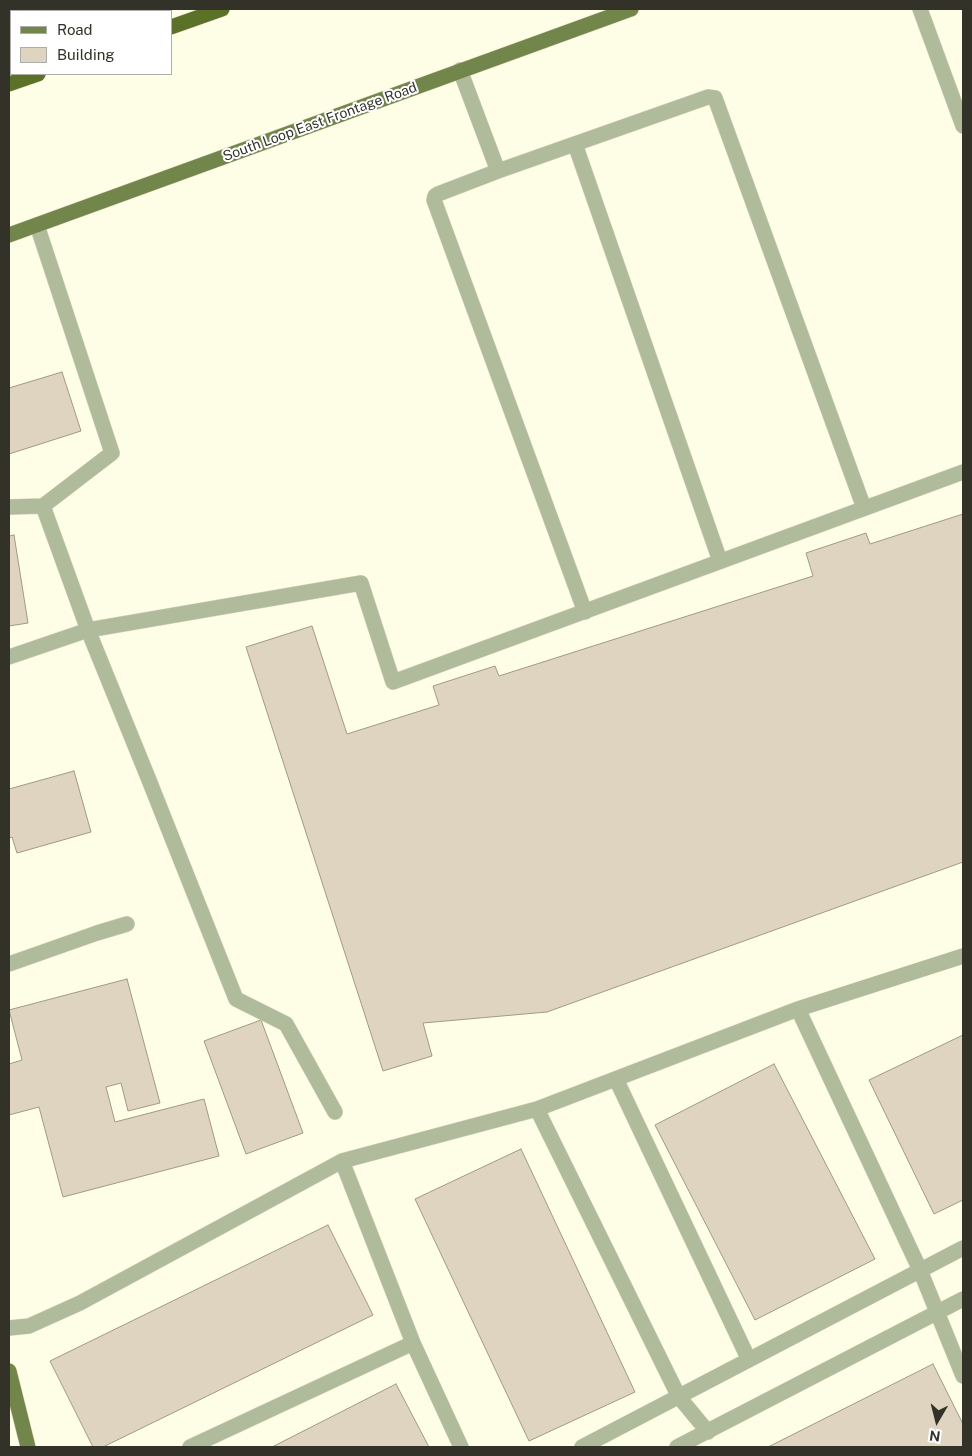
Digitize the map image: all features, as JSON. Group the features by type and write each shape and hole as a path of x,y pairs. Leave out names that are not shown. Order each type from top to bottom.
{"highway":[{"path":"172,27 222,9"},
{"path":"9,84 35,75"}],"main road":[{"name":"South Loop East Frontage Road","path":"9,235 630,9"},
{"path":"9,1371 28,1447"}],"lane":[{"path":"920,9 963,126"},
{"path":"460,70 498,171"},
{"path":"585,612 434,200 438,194 498,171 708,97 715,98 864,508"},
{"path":"575,144 720,561"},
{"path":"9,507 43,506 112,453 37,225"},
{"path":"9,657 88,630 361,583 393,682 963,472"},
{"path":"43,506 88,630 150,780 236,999 286,1024 335,1112"},
{"path":"9,964 127,924"},
{"path":"9,1328 29,1326 80,1303 342,1161 538,1109 798,1009 963,956"},
{"path":"798,1009 920,1270 963,1376"},
{"path":"616,1079 748,1360"},
{"path":"538,1109 679,1396 708,1432"},
{"path":"342,1161 413,1343 461,1447"},
{"path":"582,1447 963,1248"},
{"path":"677,1447 963,1300"},
{"path":"190,1447 413,1343"}],"building":[{"path":"62,372 81,431 9,454 9,388"},
{"path":"963,514 963,862 547,1012 423,1023 432,1056 383,1071 246,647 312,626 347,734 439,705 433,686 495,666 499,676 813,576 806,553 866,533 870,544"},
{"path":"14,535 28,623 9,626 9,536"},
{"path":"74,771 91,832 17,853 12,837 9,838 9,789"},
{"path":"127,979 160,1103 128,1111 121,1083 106,1087 115,1122 204,1099 219,1156 63,1197 39,1107 9,1115 9,1064 22,1060 9,1010"},
{"path":"261,1020 303,1133 246,1154 204,1041"},
{"path":"963,1035 963,1200 934,1214 869,1080"},
{"path":"774,1064 875,1259 755,1320 655,1125"},
{"path":"521,1149 635,1392 529,1441 415,1199"},
{"path":"328,1225 373,1315 103,1447 93,1447 50,1361"},
{"path":"933,1364 963,1424 963,1447 768,1447"},
{"path":"396,1384 429,1447 272,1447"}]}
